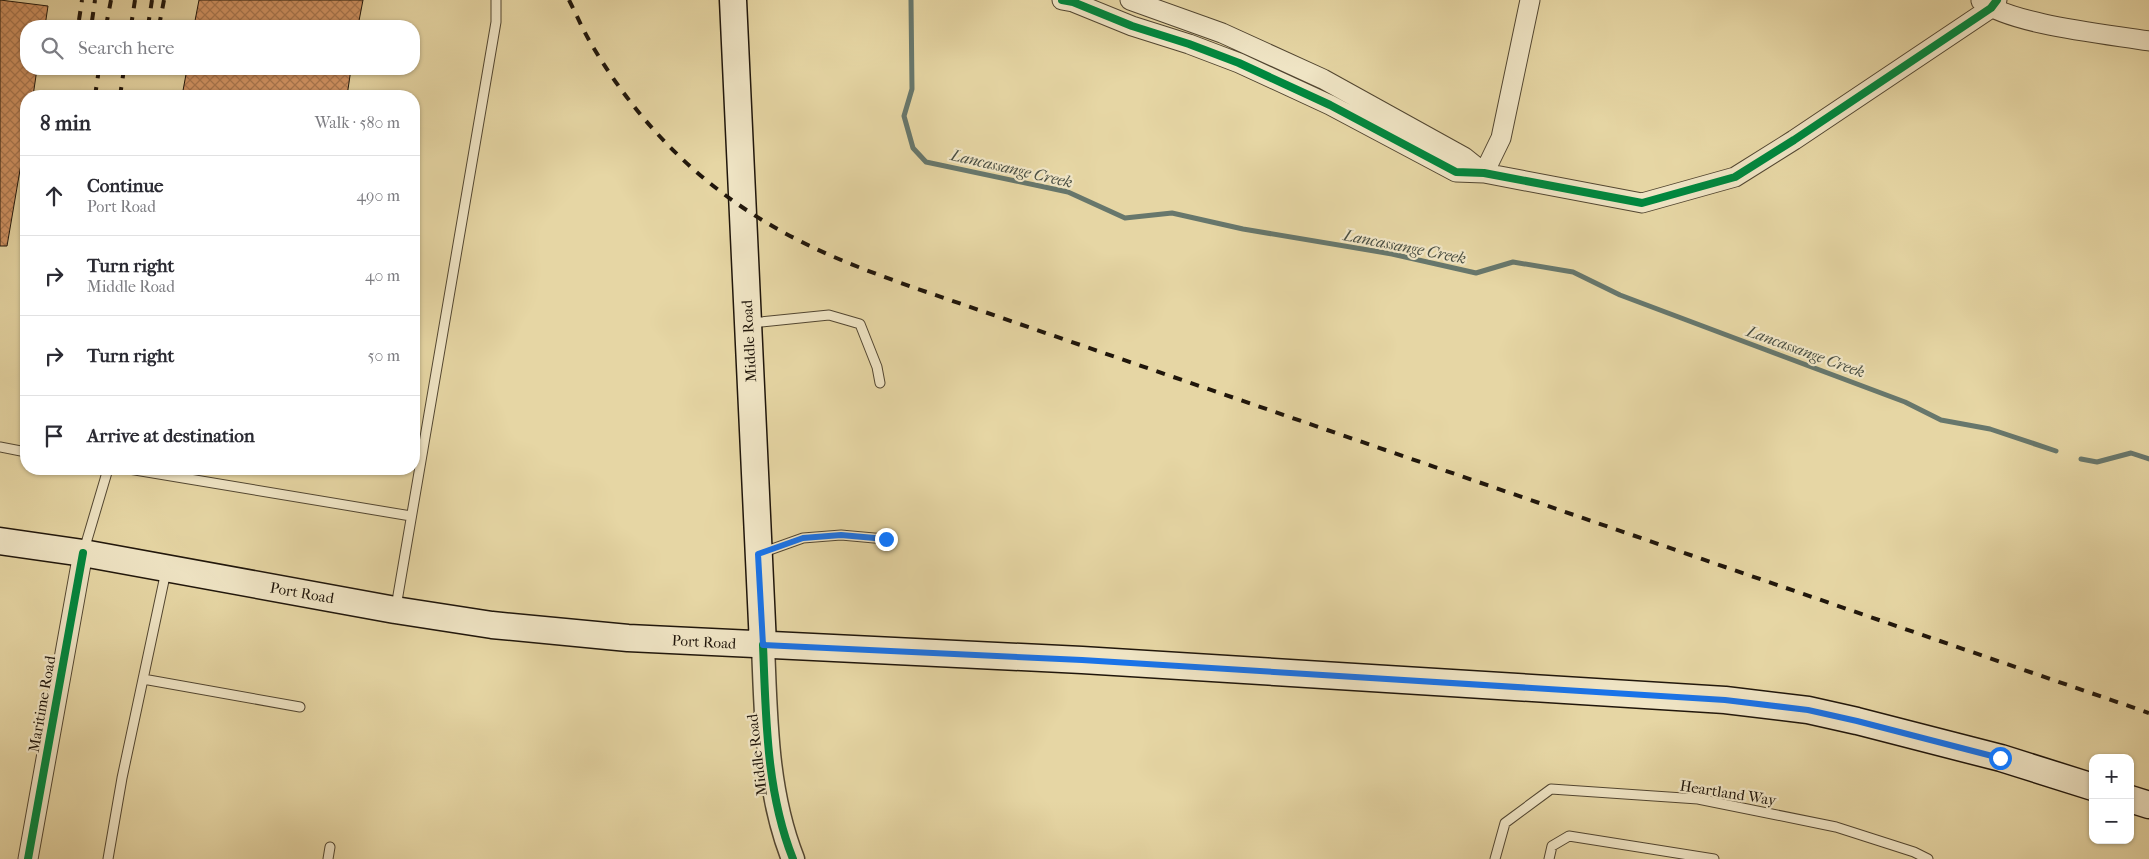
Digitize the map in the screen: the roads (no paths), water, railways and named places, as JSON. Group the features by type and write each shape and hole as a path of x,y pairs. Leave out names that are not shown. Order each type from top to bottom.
{"main road":[{"name":"Middle Road","path":"733,0 763,645"},
{"name":"Port Road","path":"0,541 83,553 395,610 492,625 619,638 1082,660 1725,700 1808,710 1857,721 2000,758 2089,786"},
{"path":"2134,800 2149,805"}],"street":[{"path":"1130,0 1222,33 1323,79 1464,156 1484,173"},
{"path":"1484,173 1501,138 1530,0"},
{"path":"1070,1 1132,26 1189,44 1239,64 1330,105 1456,172 1484,173 1642,202 1735,177 1794,140 1990,3 2033,21 2149,40"},
{"name":"Maritime Road","path":"28,859 83,553"},
{"name":"Middle Road","path":"763,645 765,712 770,770 781,822 793,859"}],"lane":[{"path":"420,463 494,31 496,0"},
{"path":"748,323 829,315 860,324 877,367 880,383"},
{"path":"0,447 20,451"},
{"path":"83,553 106,475"},
{"path":"165,475 411,516"},
{"path":"395,610 418,475"},
{"path":"758,554 803,538 841,535 886,539"},
{"path":"108,859 122,778 166,568"},
{"path":"143,679 300,707"},
{"name":"Heartland Way","path":"1495,859 1505,823 1551,789 1698,799 1836,827 1914,852 1928,859"},
{"path":"1549,859 1552,846 1569,836 1714,859"},
{"path":"328,859 330,847"}],"waterway":[{"name":"Lancassange Creek","path":"911,0 912,89 904,116 913,148 926,162 1068,192 1125,218 1172,213 1243,229 1392,254 1476,273 1513,262 1573,272 1620,295 1905,402 1941,420 1990,429 2056,451"},
{"name":"Lancassange Creek","path":"2081,459 2097,462 2131,453 2149,459"}],"railway":[{"path":"79,20 82,0"},
{"path":"92,20 95,0"},
{"path":"107,20 111,0"},
{"path":"132,20 135,0"},
{"path":"149,20 152,0"},
{"path":"160,20 164,0"},
{"path":"569,0 590,41 613,78 634,107 683,159 709,183 768,224 828,254 915,288 2149,713"},
{"path":"96,90 98,75"},
{"path":"121,90 123,75"}]}
